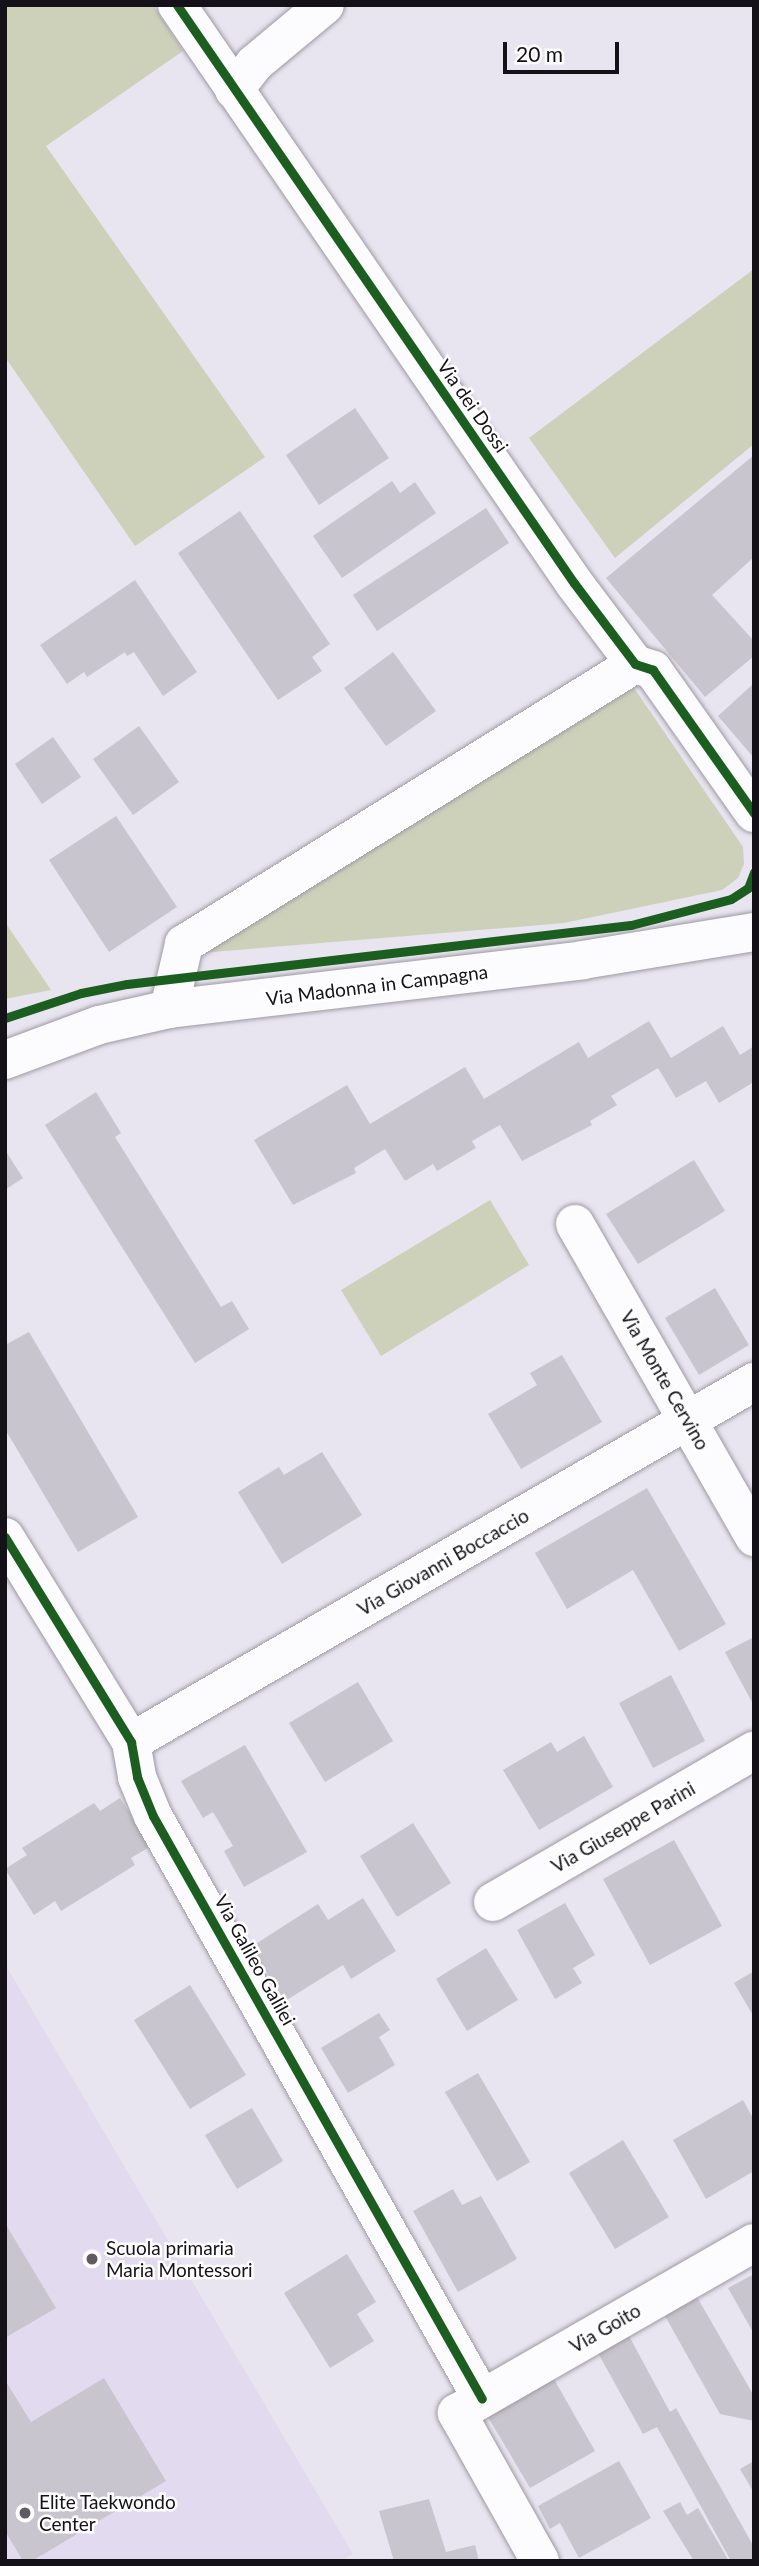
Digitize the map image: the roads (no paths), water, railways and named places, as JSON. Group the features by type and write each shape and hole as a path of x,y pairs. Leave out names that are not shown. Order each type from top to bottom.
{"street":[{"name":"Via dei Dossi","path":"177,5 574,583 635,664 653,670 754,813"},
{"path":"234,90 254,64 326,5"},
{"path":"169,1009 184,944 635,664"},
{"name":"Via Madonna in Campagna","path":"5,1060 99,1025 169,1009 596,958 754,932"},
{"name":"Via Monte Cervino","path":"575,1224 754,1537"},
{"name":"Via Giovanni Boccaccio","path":"131,1742 754,1382"},
{"name":"Via Galileo Galilei","path":"5,1537 131,1742 137,1777 153,1816 469,2406 540,2561"},
{"name":"Via Giuseppe Parini","path":"493,1902 754,1751"},
{"name":"Via Goito","path":"469,2406 754,2243"}],"place":[{"name":"Scuola primaria Maria Montessori","path":"92,2259"},
{"name":"Elite Taekwondo Center","path":"25,2513"}]}
